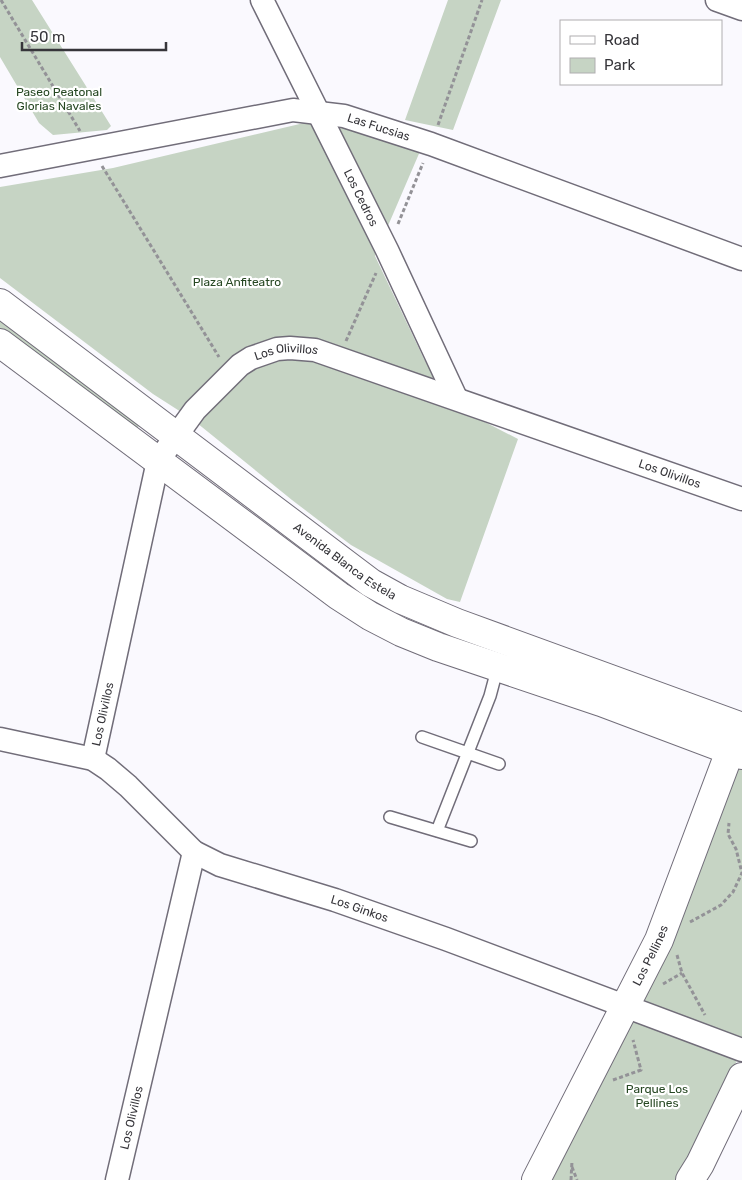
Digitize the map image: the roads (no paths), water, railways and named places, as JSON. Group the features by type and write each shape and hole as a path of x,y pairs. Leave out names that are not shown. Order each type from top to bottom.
{"main road":[{"name":"Avenida Blanca Estela","path":"0,303 371,583 400,600 523,648 741,724"},
{"path":"0,343 339,596 370,616 401,632 438,647 600,702 736,753"},
{"name":"Los Pellines","path":"536,1180 660,940 736,753 741,724"},
{"path":"690,1180 700,1164 742,1077"}],"street":[{"name":"Los Cedros","path":"262,0 387,250 456,398"},
{"path":"717,0 742,9"},
{"name":"Las Fucsias","path":"0,166 292,110 318,112 344,116 431,144 742,259"},
{"name":"Los Olivillos","path":"93,759 158,461 195,410 230,374 251,358 277,349 302,348 326,354 338,360 456,398 742,499"},
{"name":"Los Ginkos","path":"0,739 93,759 108,768 194,852 220,865 344,904 446,939 742,1050"},
{"name":"Los Olivillos","path":"117,1180 194,852"}],"lane":[{"path":"437,831 490,696 498,666"},
{"path":"422,737 499,764"},
{"path":"390,817 471,841"}],"park label":[{"name":"Paseo Peatonal Glorias Navales","path":"59,99"},
{"name":"Plaza Anfiteatro","path":"237,282"},
{"name":"Parque Los Pellines","path":"657,1096"}]}
